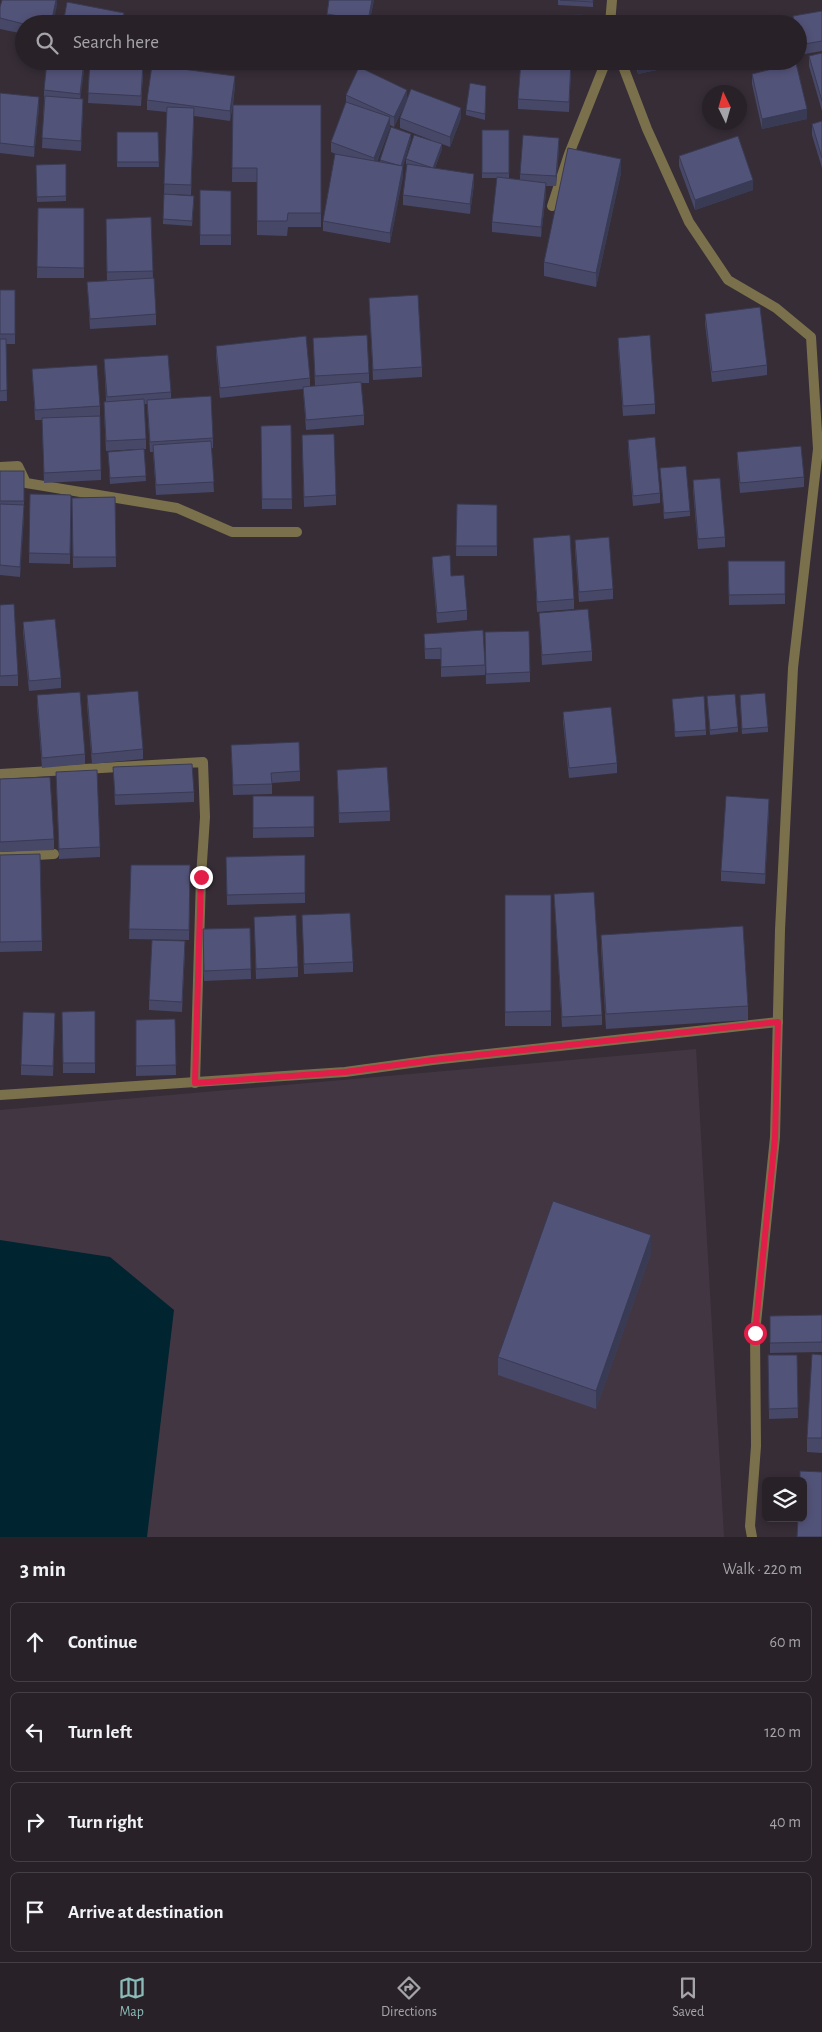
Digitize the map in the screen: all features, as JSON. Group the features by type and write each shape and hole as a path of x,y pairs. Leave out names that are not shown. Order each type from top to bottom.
{"street":[{"path":"611,15 612,0"},
{"path":"552,206 569,154 602,70"},
{"path":"624,70 647,130 689,222 728,280 776,308 811,338 818,449 793,668 780,930 775,1138 755,1333 756,1446 750,1526 752,1537"},
{"path":"0,467 18,466 26,483 177,508 232,532 297,532"},
{"path":"0,774 204,762 205,817 201,877 195,1083"},
{"path":"0,857 54,854"},
{"path":"0,1095 345,1072 433,1060 778,1022"}],"shaded area":[{"path":"696,1049 724,1537 0,1537 0,1110"}],"water":[{"path":"0,1240 110,1257 174,1310 147,1537 0,1537"}],"building":[{"path":"2,0 56,0 53,15 15,15 15,22 0,18"},
{"path":"329,0 372,0 369,15 327,14"},
{"path":"560,0 593,0 593,2"},
{"path":"67,2 124,13 124,15 65,15"},
{"path":"822,11 822,41 807,44 807,15 799,15"},
{"path":"822,53 822,101 809,56"},
{"path":"46,70 83,70 80,94 44,90"},
{"path":"89,70 143,70 141,96 88,93"},
{"path":"151,70 190,70 235,76 230,111 147,100"},
{"path":"358,70 365,70 407,90 394,117 346,95"},
{"path":"520,70 571,70 569,102 518,99"},
{"path":"768,70 798,70 807,109 762,119 752,74"},
{"path":"470,83 486,86 485,114 466,110"},
{"path":"411,89 461,108 450,137 400,118"},
{"path":"0,93 39,97 34,147 0,143"},
{"path":"45,96 83,99 81,141 42,138"},
{"path":"346,102 390,117 374,158 331,142"},
{"path":"233,105 321,105 321,213 288,213 287,221 257,221 257,168 232,168"},
{"path":"167,107 194,108 191,185 164,184"},
{"path":"822,121 822,158 812,124"},
{"path":"391,127 411,134 401,166 380,160"},
{"path":"482,130 509,130 509,173 482,173"},
{"path":"117,132 158,132 159,162 117,162"},
{"path":"414,135 442,144 433,168 406,159"},
{"path":"523,135 559,138 556,176 520,174"},
{"path":"738,136 753,180 695,200 679,156"},
{"path":"568,148 621,159 596,273 544,262"},
{"path":"335,154 403,166 390,233 323,221"},
{"path":"66,164 66,196 37,197 36,165"},
{"path":"407,164 474,174 470,204 403,195"},
{"path":"497,177 546,183 541,227 492,222"},
{"path":"200,190 231,191 231,235 200,235"},
{"path":"164,194 194,196 192,221 163,219"},
{"path":"38,208 84,208 84,268 37,267"},
{"path":"151,217 153,271 107,272 106,219"},
{"path":"154,278 156,314 90,319 87,282"},
{"path":"0,290 15,290 15,334 0,334"},
{"path":"418,295 422,367 373,370 369,298"},
{"path":"760,307 767,365 712,372 705,314"},
{"path":"367,335 369,373 315,376 313,338"},
{"path":"650,335 655,404 623,406 618,338"},
{"path":"306,336 310,378 220,388 216,346"},
{"path":"0,339 6,339 7,390 0,391"},
{"path":"168,355 171,392 107,397 104,359"},
{"path":"97,365 100,406 35,410 32,369"},
{"path":"361,382 364,415 306,420 303,387"},
{"path":"211,396 213,438 150,442 147,400"},
{"path":"144,399 146,439 106,441 104,402"},
{"path":"100,416 101,470 44,473 42,418"},
{"path":"291,425 292,499 262,499 261,426"},
{"path":"334,434 336,495 304,497 302,435"},
{"path":"655,437 660,493 633,496 628,440"},
{"path":"211,441 214,482 156,485 153,445"},
{"path":"801,446 804,477 740,483 737,452"},
{"path":"144,449 146,476 110,478 108,452"},
{"path":"686,466 690,511 664,513 660,468"},
{"path":"0,471 24,471 24,501 0,501"},
{"path":"720,478 725,537 698,539 693,480"},
{"path":"30,494 71,495 70,554 29,553"},
{"path":"115,497 116,557 73,557 72,498"},
{"path":"0,504 24,505 20,567 0,565"},
{"path":"457,504 497,505 497,546 456,546"},
{"path":"570,535 574,599 537,602 533,538"},
{"path":"609,537 613,589 579,592 575,540"},
{"path":"450,555 451,576 464,575 467,610 437,613 432,557"},
{"path":"728,561 785,561 785,594 729,595"},
{"path":"14,604 18,675 0,676 0,605"},
{"path":"588,609 592,651 542,655 539,613"},
{"path":"55,619 61,678 29,681 23,622"},
{"path":"483,630 485,665 441,667 441,648 425,649 424,634"},
{"path":"529,631 530,672 486,674 485,632"},
{"path":"138,691 143,749 92,754 87,695"},
{"path":"80,692 85,754 42,758 37,695"},
{"path":"765,693 768,727 742,729 740,695"},
{"path":"735,694 738,727 710,730 707,696"},
{"path":"704,696 706,730 675,732 672,699"},
{"path":"611,707 617,763 569,768 563,712"},
{"path":"299,742 300,771 271,773 272,784 233,785 231,745"},
{"path":"192,764 194,792 115,795 113,767"},
{"path":"387,767 390,811 339,813 337,770"},
{"path":"97,770 100,847 59,849 56,772"},
{"path":"50,777 54,839 0,842 0,779"},
{"path":"253,796 314,796 314,827 253,828"},
{"path":"726,796 769,799 765,874 721,871"},
{"path":"40,854 42,941 0,942 0,855"},
{"path":"305,855 305,893 227,895 226,857"},
{"path":"131,865 190,865 189,930 129,929"},
{"path":"594,892 602,1015 562,1017 554,894"},
{"path":"505,895 551,895 551,1011 505,1012"},
{"path":"350,913 353,962 304,964 302,915"},
{"path":"296,915 298,967 256,969 254,917"},
{"path":"743,926 748,1006 606,1014 601,935"},
{"path":"250,928 251,969 204,971 203,929"},
{"path":"152,940 185,941 182,1002 149,1000"},
{"path":"95,1011 95,1063 63,1063 62,1012"},
{"path":"23,1012 55,1013 53,1066 21,1065"},
{"path":"175,1019 176,1065 136,1066 136,1020"},
{"path":"553,1201 651,1235 596,1391 498,1357"},
{"path":"822,1315 822,1342 770,1343 770,1316"},
{"path":"812,1354 822,1355 822,1438 807,1438"},
{"path":"768,1355 797,1355 798,1408 769,1409"},
{"path":"800,1471 822,1472 822,1537 797,1537 798,1522 807,1522 807,1477 800,1477"}],"route":[{"path":"201,877 195,1083 345,1072 433,1060 778,1022 775,1138 755,1333"}]}
